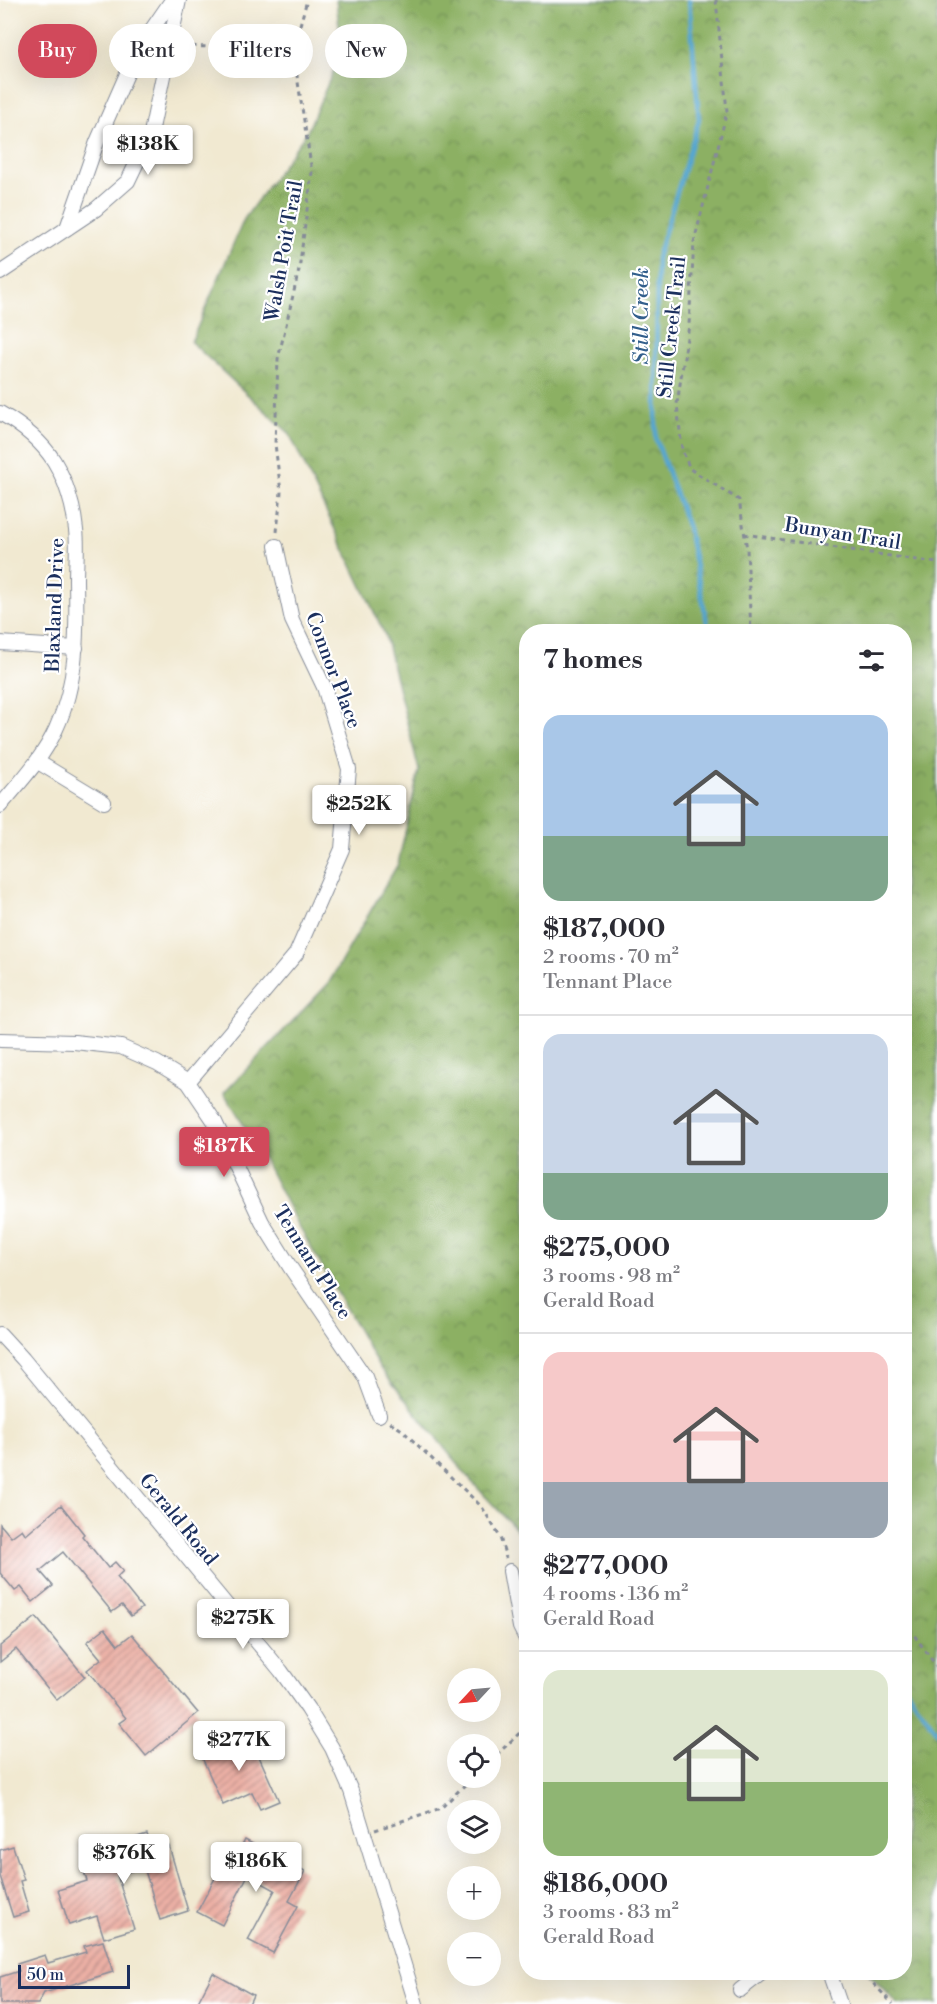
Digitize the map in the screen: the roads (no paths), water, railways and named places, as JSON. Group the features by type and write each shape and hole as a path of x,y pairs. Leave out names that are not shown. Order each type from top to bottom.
{"street":[{"path":"67,228 97,142 137,51 172,0"},
{"path":"0,273 96,208 128,181 151,133 179,0"},
{"name":"Blaxland Drive","path":"0,412 26,428 54,460 68,492 76,530 76,648 70,692 57,728 38,762 0,806"},
{"name":"Connor Place","path":"188,1082 296,954 342,849 349,769 324,687 292,620 276,546"},
{"path":"0,643 76,648"},
{"path":"38,762 104,802"},
{"name":"Tennant Place","path":"0,1040 74,1042 121,1047 157,1063 188,1082 215,1122 262,1222 365,1377 380,1415"},
{"name":"Gerald Road","path":"0,1334 281,1671 308,1709 332,1748 351,1791 416,2004"},
{"path":"510,1571 519,1621"},
{"path":"740,1990 753,1980"},
{"path":"832,1980 840,2004"}],"waterway":[{"name":"Still Creek","path":"689,0 699,120 657,258 656,439 688,528 707,624"},
{"name":"Still Creek","path":"912,1697 937,1732"}]}
